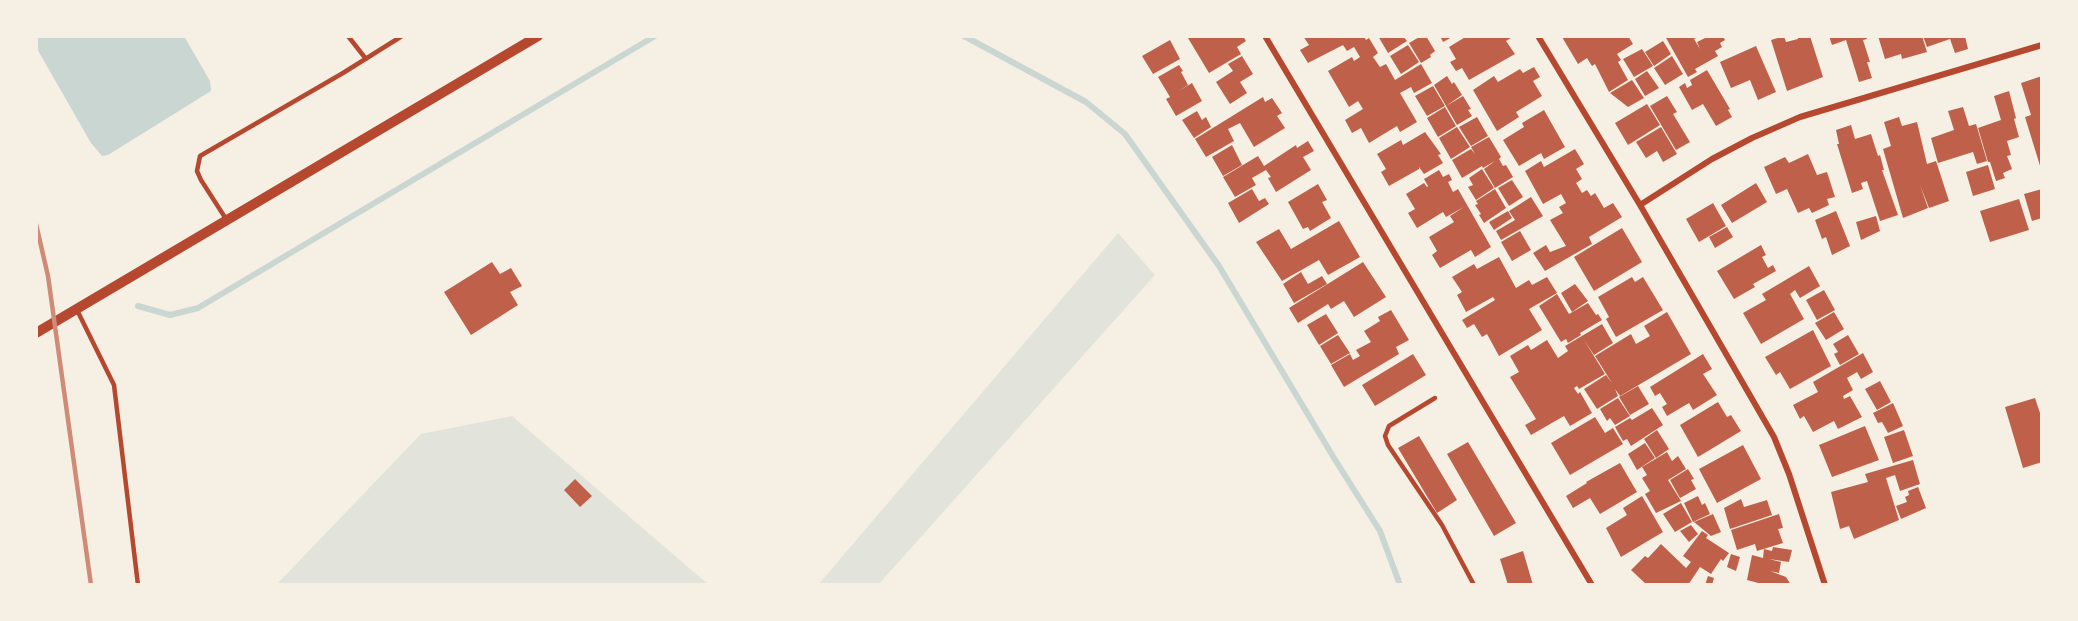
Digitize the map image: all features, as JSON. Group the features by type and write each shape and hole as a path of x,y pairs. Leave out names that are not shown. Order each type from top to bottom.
{"street":[{"path":"36,333 538,36"},
{"path":"1265,36 1592,585"},
{"path":"1538,36 1640,205 1774,437 1790,474 1825,585"},
{"path":"1640,205 1712,159 1800,117 2042,45"}],"lane":[{"path":"348,36 366,59"},
{"path":"226,220 197,171 200,156 402,36"},
{"path":"77,309 114,385 138,585"},
{"path":"1435,398 1389,426 1385,436 1388,445 1442,525 1474,585"}],"shaded area":[{"path":"36,36 184,36 210,81 211,91 108,155 102,156 91,143 36,47"},
{"path":"1118,233 1155,275 878,585 818,585"},
{"path":"512,416 709,585 276,585 421,434"}],"building":[{"path":"1191,36 1243,36 1246,41 1237,47 1241,54 1209,73 1188,38"},
{"path":"1303,36 1364,36 1366,40 1369,38 1378,53 1373,57 1380,67 1386,64 1395,80 1421,64 1432,83 1414,93 1411,87 1400,93 1417,122 1400,132 1397,126 1369,143 1361,128 1352,133 1345,120 1363,109 1358,101 1349,107 1328,71 1352,57 1354,61 1360,57 1354,47 1347,51 1343,45 1308,63 1300,50 1309,45"},
{"path":"1378,36 1403,36 1407,41 1388,53"},
{"path":"1421,36 1426,36 1435,51 1430,55 1431,57 1421,63 1409,43"},
{"path":"1440,36 1454,36 1443,42"},
{"path":"1467,36 1514,36 1506,41 1515,54 1469,80 1462,68 1456,71 1450,62 1456,59 1449,47"},
{"path":"1628,36 1633,44 1617,54 1621,60 1618,62 1628,80 1609,92 1595,64 1592,66 1587,58 1578,64 1562,37"},
{"path":"1665,36 1700,36 1694,39 1700,49 1697,42 1709,36 1723,36 1725,40 1720,43 1722,47 1715,51 1718,56 1695,69 1697,72 1688,77"},
{"path":"1784,36 1786,42 1798,39 1797,36 1810,36 1823,77 1787,91 1771,40"},
{"path":"1829,36 1866,36 1867,39 1863,40 1872,78 1859,82 1846,40 1832,45"},
{"path":"1878,36 1922,36 1927,52 1902,59 1901,54 1885,59"},
{"path":"1923,36 1965,36 1968,49 1955,53 1950,39 1927,47"},
{"path":"1170,40 1180,59 1153,74 1142,56"},
{"path":"1663,41 1671,54 1654,66 1645,52"},
{"path":"1408,45 1419,62 1401,74 1390,56"},
{"path":"1756,46 1776,92 1758,100 1750,80 1731,88 1720,62"},
{"path":"1642,49 1653,66 1634,77 1623,59"},
{"path":"1242,56 1253,74 1240,82 1247,93 1230,104 1216,82 1233,71 1228,64"},
{"path":"1672,56 1683,74 1665,85 1654,68"},
{"path":"1179,65 1188,85 1177,92 1192,83 1202,101 1176,116 1166,99 1170,97 1158,77"},
{"path":"1534,67 1540,77 1533,81 1542,96 1516,112 1519,117 1497,131 1473,90 1494,76 1498,82 1520,69 1523,73"},
{"path":"1707,70 1730,109 1728,110 1732,117 1716,126 1703,104 1692,110 1679,87 1685,83 1687,88 1692,85 1690,80"},
{"path":"1647,71 1659,88 1645,96 1635,79"},
{"path":"1447,76 1462,95 1446,106 1434,85"},
{"path":"2042,76 2041,169 2025,117 2031,115 2021,83"},
{"path":"1632,80 1644,98 1628,107 1610,93"},
{"path":"1433,86 1445,106 1427,116 1415,96"},
{"path":"2009,91 2019,137 2007,141 2011,155 2007,156 2012,169 2003,173 2005,178 1996,181 1978,128 2001,120 1994,96"},
{"path":"1463,96 1471,109 1468,110 1472,116 1457,125 1446,106"},
{"path":"1667,96 1677,112 1673,114 1690,142 1676,150 1650,106"},
{"path":"1263,97 1265,102 1272,98 1282,113 1277,116 1285,128 1254,147 1240,123 1228,129 1234,141 1206,157 1195,139"},
{"path":"1647,104 1660,125 1628,145 1615,123"},
{"path":"1445,107 1456,126 1438,137 1427,118"},
{"path":"1963,107 1969,126 1976,124 1987,161 1977,164 1973,152 1938,163 1931,138 1954,130 1948,111"},
{"path":"1544,110 1565,147 1544,159 1541,153 1519,166 1503,140 1524,127 1522,123"},
{"path":"1197,111 1202,120 1206,117 1211,127 1194,138 1182,120"},
{"path":"1477,117 1488,136 1471,146 1459,127"},
{"path":"1899,117 1902,126 1917,122 1927,164 1936,161 1949,201 1929,208 1920,185 1928,208 1903,218 1883,149 1891,146 1884,122"},
{"path":"1851,125 1855,139 1871,134 1878,156 1880,155 1884,170 1882,170 1898,215 1880,221 1867,181 1861,183 1863,189 1852,193 1837,144 1839,144 1836,130"},
{"path":"1457,127 1470,147 1451,159 1439,138"},
{"path":"1661,127 1677,154 1663,162 1657,151 1646,158 1636,142"},
{"path":"1425,132 1441,154 1438,155 1443,163 1424,174 1419,167 1389,186 1381,172 1386,169 1377,154 1401,140 1403,145"},
{"path":"1489,137 1501,157 1499,159 1503,166 1506,165 1513,177 1495,188 1484,169 1495,161 1462,178 1452,160 1471,149 1475,154 1471,147"},
{"path":"1308,141 1314,151 1303,157 1311,170 1276,192 1266,170 1252,178 1256,185 1235,197 1223,177 1258,156 1264,166 1296,145 1297,148"},
{"path":"1232,145 1242,165 1223,176 1212,157"},
{"path":"1575,149 1584,164 1576,169 1582,179 1576,183 1582,193 1587,190 1591,196 1595,193 1604,208 1613,203 1622,217 1589,237 1592,244 1545,271 1533,253 1546,245 1550,252 1566,246 1550,220 1563,213 1559,207 1566,203 1561,194 1543,204 1525,171 1541,161 1544,167"},
{"path":"1808,154 1817,175 1827,172 1835,197 1827,199 1829,205 1812,213 1809,208 1798,213 1787,189 1776,194 1764,167 1785,157 1789,163"},
{"path":"1988,165 1995,189 1973,196 1966,172"},
{"path":"1482,169 1494,188 1476,200 1468,187 1473,185 1469,178"},
{"path":"1439,170 1443,177 1449,174 1452,180 1448,182 1453,192 1458,189 1491,247 1475,257 1471,250 1440,268 1432,255 1437,251 1429,237 1454,222 1450,216 1464,207 1446,217 1443,212 1417,228 1408,213 1415,209 1406,194 1424,183 1427,187 1424,179"},
{"path":"1512,180 1523,197 1509,206 1498,188"},
{"path":"1756,183 1767,202 1732,223 1721,205"},
{"path":"1318,184 1327,200 1322,202 1331,218 1310,231 1308,227 1303,229 1288,202"},
{"path":"1252,189 1259,201 1265,198 1269,204 1239,223 1228,203"},
{"path":"1495,189 1506,208 1484,223 1475,205 1478,204 1476,201"},
{"path":"2042,189 2042,218 2032,221 2024,194"},
{"path":"1531,197 1543,216 1501,240 1496,231 1515,220 1509,211"},
{"path":"2019,199 2029,230 1990,242 1980,211"},
{"path":"1713,203 1726,226 1699,242 1686,219"},
{"path":"1508,211 1512,218 1494,230 1489,222"},
{"path":"1836,211 1850,246 1832,255 1826,237 1822,239 1815,220"},
{"path":"1876,216 1880,231 1861,240 1856,222"},
{"path":"1339,221 1360,257 1328,275 1319,260 1282,281 1256,242 1279,229 1291,249"},
{"path":"1727,227 1733,237 1715,248 1709,237"},
{"path":"1622,228 1642,262 1594,291 1574,257"},
{"path":"1520,231 1531,250 1512,261 1501,242"},
{"path":"1761,245 1766,255 1762,257 1768,268 1773,265 1776,271 1753,284 1755,287 1734,299 1717,271"},
{"path":"1499,257 1516,288 1529,280 1532,285 1547,277 1557,293 1529,309 1542,330 1499,356 1487,334 1482,337 1474,324 1467,328 1462,320 1495,300 1493,297 1466,312 1457,295 1462,292 1452,277 1474,264 1477,269"},
{"path":"492,262 500,274 511,268 522,286 510,292 518,305 471,335 444,292"},
{"path":"1363,262 1386,297 1354,317 1344,301 1331,309 1328,304 1298,323 1289,308"},
{"path":"1809,266 1820,286 1800,298 1795,290 1790,294 1804,319 1761,344 1743,313 1766,300 1762,294"},
{"path":"1301,272 1308,284 1322,276 1327,284 1294,303 1283,284"},
{"path":"1632,277 1635,282 1643,277 1663,310 1616,337 1606,319 1609,317 1598,297"},
{"path":"1575,284 1588,301 1572,312 1561,293"},
{"path":"1824,290 1835,310 1817,320 1806,300"},
{"path":"1557,294 1569,314 1588,303 1602,320 1568,343 1566,339 1561,342 1539,306"},
{"path":"1391,310 1409,340 1396,347 1399,354 1344,387 1331,365 1350,354 1353,360 1360,356 1356,350 1371,342 1364,331 1380,321 1378,317"},
{"path":"1667,312 1691,354 1620,396 1615,389 1618,396 1597,409 1584,389 1606,375 1612,383 1595,356 1631,334 1636,344 1650,336 1644,326"},
{"path":"1834,312 1844,329 1826,340 1815,323"},
{"path":"1326,314 1338,333 1319,345 1307,325"},
{"path":"1602,324 1613,343 1594,355 1584,340 1605,374 1579,389 1577,386 1574,388 1578,394 1580,392 1592,413 1570,426 1564,416 1531,435 1525,425 1536,419 1510,377 1519,372 1510,356 1528,345 1531,350 1547,340 1558,358 1568,351 1565,346"},
{"path":"1813,330 1831,366 1790,389 1780,372 1776,375 1765,357"},
{"path":"1338,335 1350,353 1331,364 1320,346"},
{"path":"1848,335 1859,354 1840,365 1834,354 1838,352 1833,344"},
{"path":"1863,353 1873,372 1861,379 1857,372 1847,378 1853,390 1843,396 1844,399 1850,396 1862,417 1838,429 1834,421 1813,432 1804,416 1800,419 1793,405 1818,392 1813,382"},
{"path":"1413,354 1426,375 1375,406 1362,385"},
{"path":"1703,354 1712,369 1703,374 1717,395 1693,410 1689,403 1667,416 1662,407 1667,404 1660,393 1655,396 1650,387"},
{"path":"1880,381 1891,402 1877,410 1865,389"},
{"path":"1638,386 1649,404 1630,415 1619,397"},
{"path":"1618,398 1630,416 1615,425 1610,418 1607,421 1600,409"},
{"path":"2035,398 2042,419 2042,462 2023,468 2005,407"},
{"path":"1718,402 1727,417 1731,415 1741,431 1698,457 1680,425"},
{"path":"1893,403 1903,426 1888,433 1882,422 1878,423 1873,413"},
{"path":"1652,408 1663,425 1631,446 1627,439 1623,441 1615,427"},
{"path":"1595,417 1605,433 1613,428 1623,444 1570,475 1551,443"},
{"path":"1865,426 1879,460 1832,477 1819,445"},
{"path":"1657,430 1669,449 1656,458 1644,439"},
{"path":"1904,430 1913,456 1893,463 1884,437"},
{"path":"1419,436 1457,500 1437,513 1398,448"},
{"path":"1468,442 1516,523 1494,536 1447,454"},
{"path":"1645,443 1655,458 1637,470 1628,454"},
{"path":"1743,445 1761,479 1717,503 1699,469"},
{"path":"1667,452 1672,461 1678,456 1686,469 1668,480 1681,501 1656,513 1645,494 1650,491 1642,478 1647,475 1642,467"},
{"path":"1913,460 1920,484 1900,491 1895,475 1886,478 1899,520 1854,539 1849,526 1840,529 1831,492 1868,482 1865,474"},
{"path":"1620,463 1637,492 1600,514 1590,498 1573,508 1566,496"},
{"path":"1688,469 1694,479 1691,480 1696,489 1680,498 1670,480"},
{"path":"575,479 592,496 580,507 564,490"},
{"path":"1918,487 1926,508 1901,519 1896,506 1907,502 1905,497 1909,495 1908,491"},
{"path":"1642,496 1663,532 1621,557 1606,528 1627,515 1623,508"},
{"path":"1698,496 1702,505 1705,503 1710,514 1693,522 1684,503"},
{"path":"1741,499 1744,507 1767,500 1772,515 1730,529 1724,508"},
{"path":"1681,503 1692,522 1675,532 1663,514"},
{"path":"1713,514 1721,532 1711,536 1694,522"},
{"path":"1779,514 1783,528 1778,529 1783,543 1757,551 1755,544 1737,550 1731,530"},
{"path":"1691,525 1698,534 1689,542 1680,531"},
{"path":"1702,531 1708,535 1706,538 1729,553 1723,561 1721,559 1711,574 1700,567 1688,585 1647,585 1631,570 1645,556 1648,558 1661,544 1686,568 1691,562 1683,556"},
{"path":"1773,547 1792,550 1789,562 1769,559 1781,562 1779,573 1770,571 1786,577 1791,585 1762,585 1747,580 1752,555 1763,558 1764,549 1772,551"},
{"path":"1523,551 1533,585 1508,585 1500,559"},
{"path":"1731,554 1740,557 1736,571 1727,567"},
{"path":"1708,576 1714,578 1712,585 1705,585"}],"waterway":[{"path":"138,306 170,315 198,308 655,36"},
{"path":"964,36 1086,102 1125,134 1219,266 1380,531 1400,585"}],"railway":[{"path":"36,224 48,276 91,585"}]}
